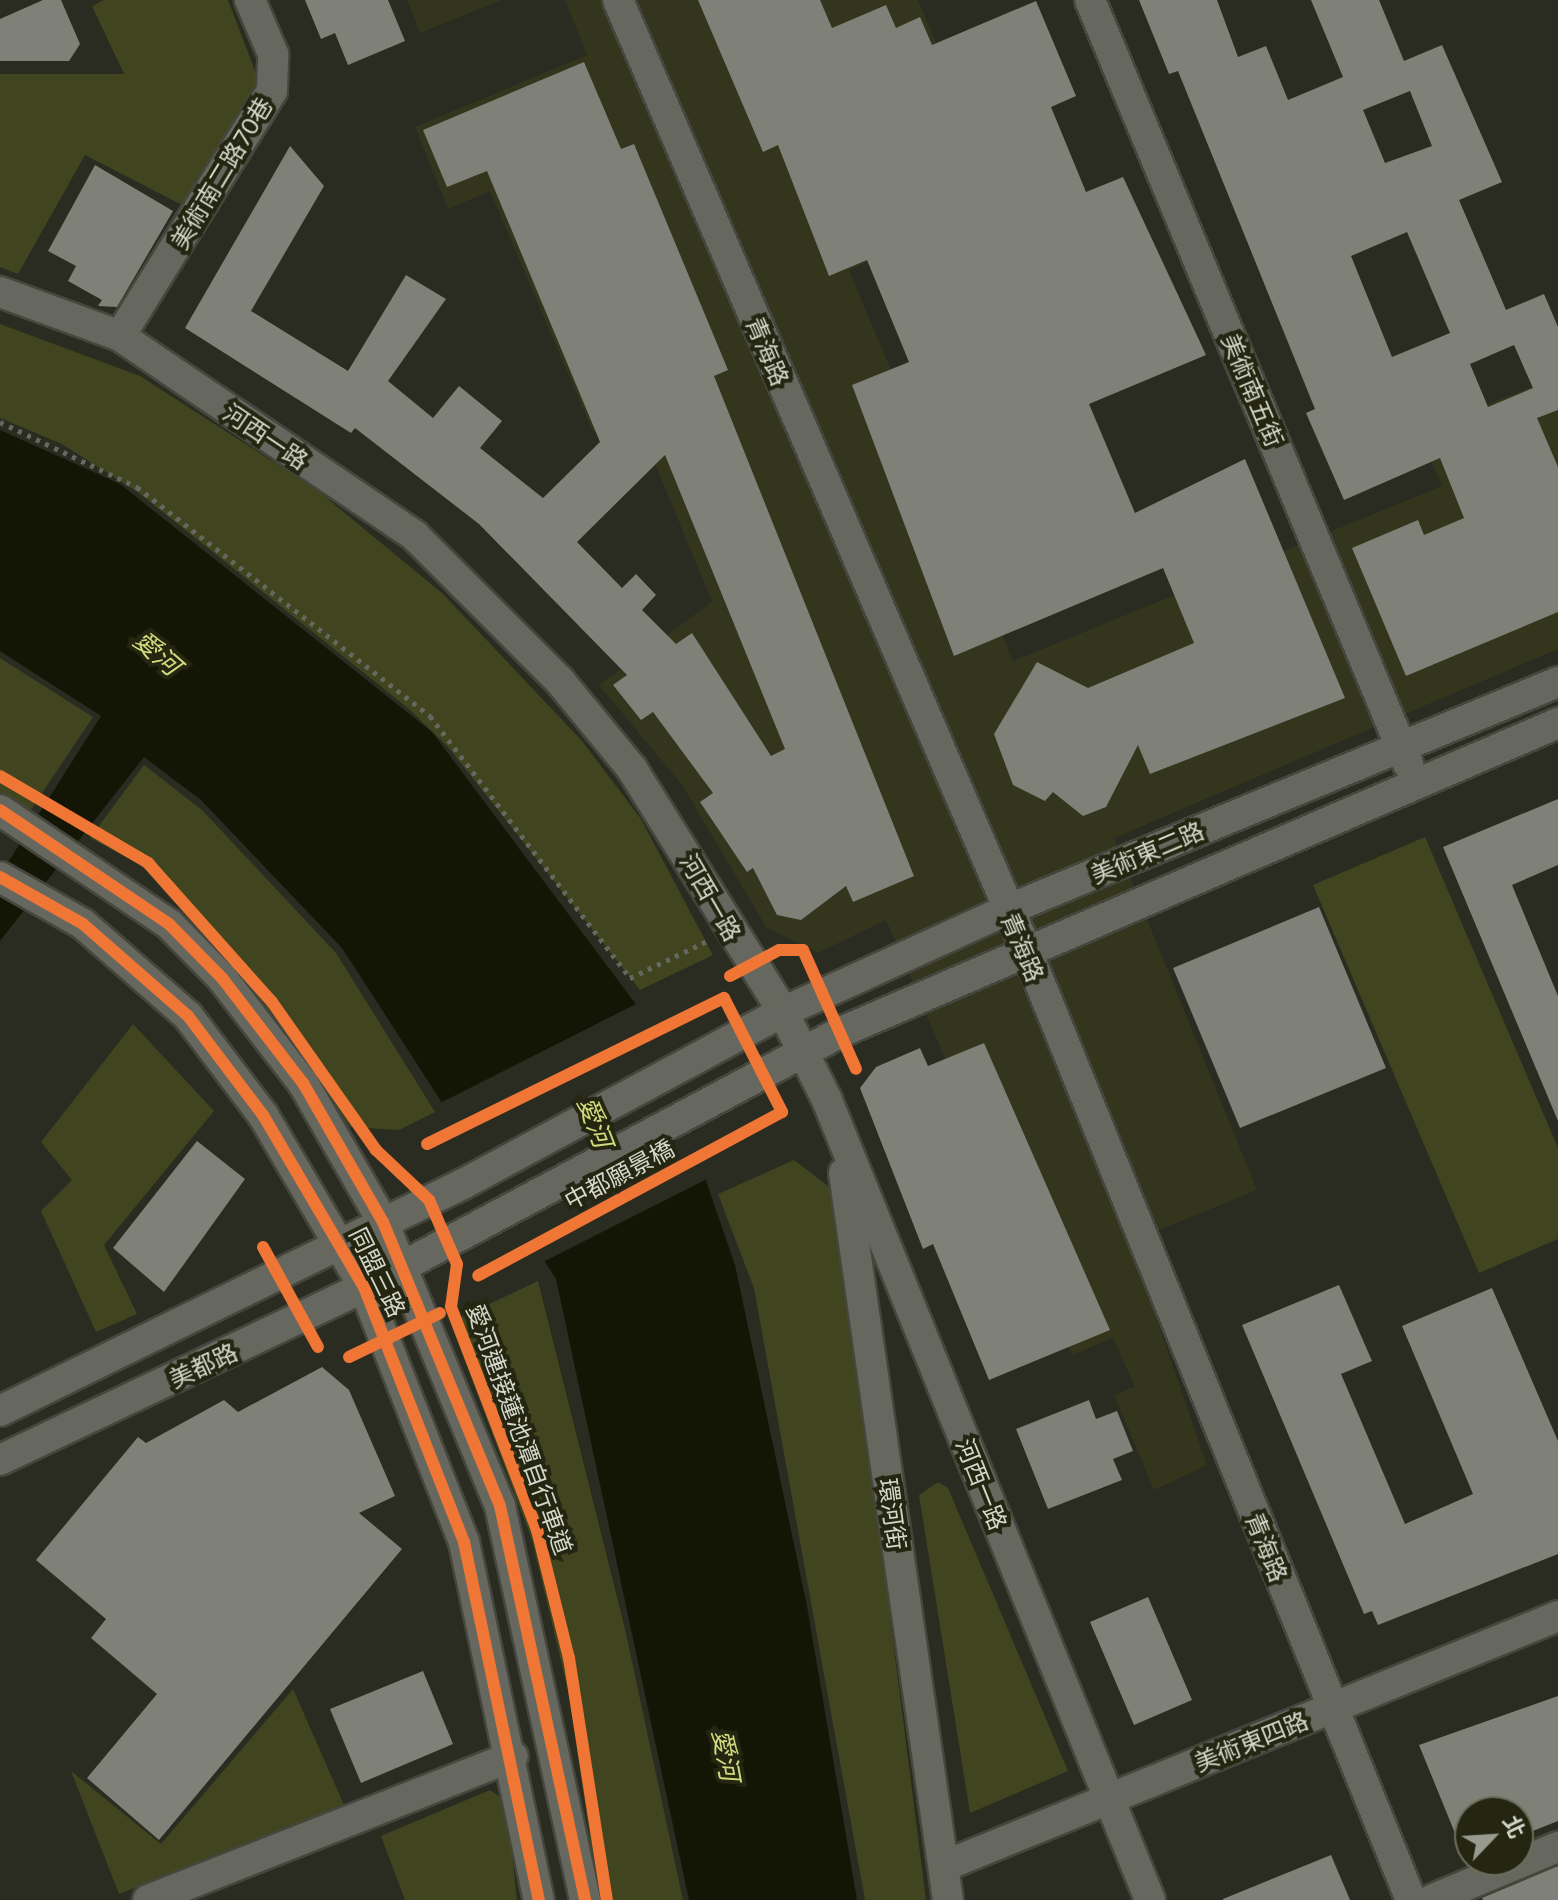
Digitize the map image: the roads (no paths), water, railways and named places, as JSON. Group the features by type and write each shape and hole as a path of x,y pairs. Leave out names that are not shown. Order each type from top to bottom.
{"street":[{"name":"美術南二路70巷","path":"120,336 272,91 273,54 250,0"},
{"name":"青海路","path":"618,0 1027,951 1411,1900"},
{"name":"美術南五街","path":"1090,0 1415,780"},
{"name":"河西一路","path":"0,292 120,336 415,536 560,681 632,769 783,1012 837,1127 1150,1900"},
{"name":"美術東二路","path":"383,1222 463,1184 783,1012 1007,910 1558,682"},
{"name":"美術東二路","path":"761,1072 802,1051 1415,780 1558,723"},
{"name":"同盟三路","path":"0,810 169,924 269,1036 383,1222 478,1438 523,1583 585,1900"},
{"name":"同盟三路","path":"0,877 139,967 232,1071 342,1245 364,1287 464,1542 513,1756 539,1900"},
{"path":"232,1071 269,1036"},
{"name":"中都願景橋","path":"404,1265 761,1072"},
{"name":"環河街","path":"837,1127 948,1900"},
{"name":"美都路","path":"0,1411 342,1245 383,1222"},
{"name":"美都路","path":"0,1460 364,1287 404,1265"},
{"name":"美術東四路","path":"944,1866 1558,1616"},
{"path":"148,1900 513,1756"},
{"path":"1431,1900 1558,1847"}],"water":[{"name":"愛河","path":"0,430 120,484 432,732 653,1027 735,1265 807,1606 857,1900 689,1900 556,1279 342,948 201,800 144,757 0,941 0,875 101,716 0,651"}]}
